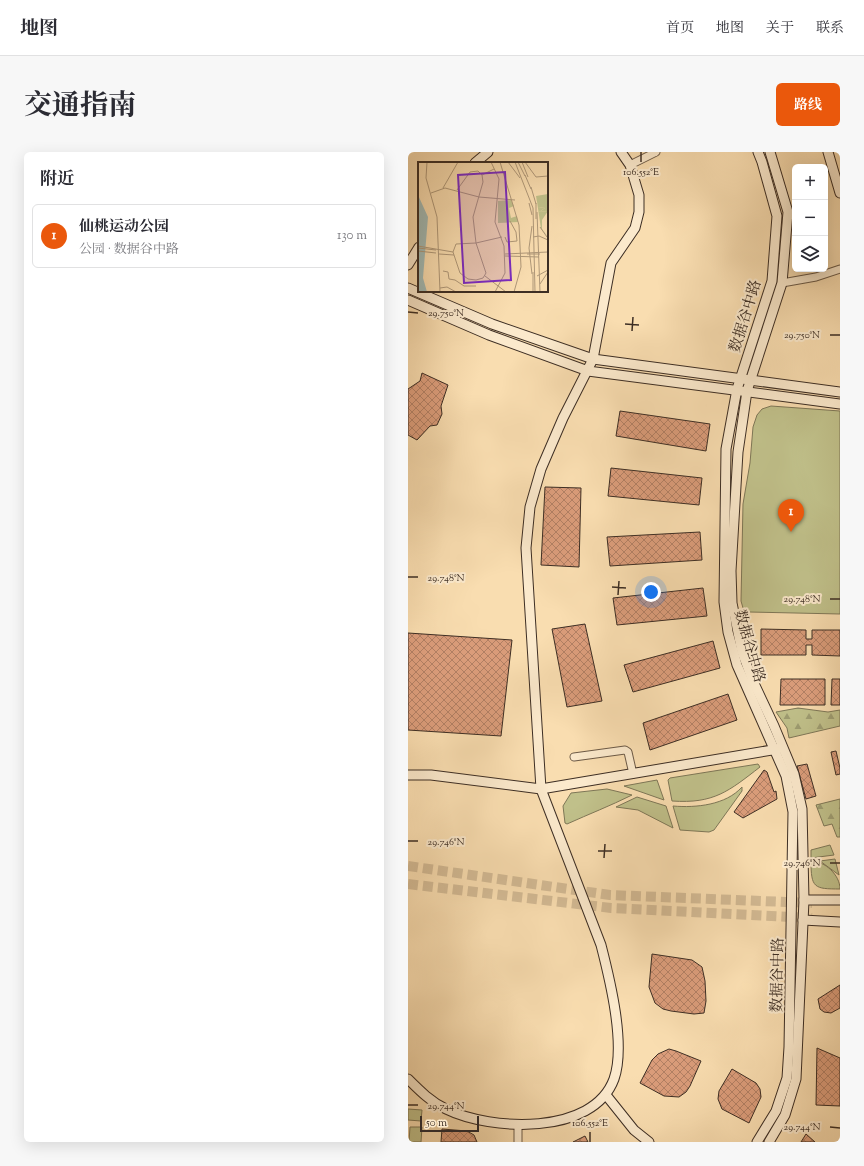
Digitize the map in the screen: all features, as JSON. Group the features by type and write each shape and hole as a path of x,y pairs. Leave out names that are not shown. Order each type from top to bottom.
{"street":[{"path":"476,162 488,152"},
{"path":"408,1080 429,1100 446,1110 465,1117 488,1122 518,1125 562,1121 586,1110 606,1095 619,1062 619,1043 607,966 601,945 542,790 526,548 530,507 541,469 563,418 593,359 611,263 635,228 639,212 639,195 630,164 621,152"},
{"path":"630,164 656,152"},
{"name":"数据谷中路","path":"758,152 777,216 772,281 737,389 726,448 724,602 728,632 737,665 778,749 794,774 800,797 804,900 796,1080 785,1115 769,1142"},
{"name":"数据谷中路","path":"757,1142 776,1111 787,1078 794,823 786,776 778,749 745,659 736,629 732,603 731,571 738,452 747,391 782,283 788,212 770,152"},
{"path":"828,152 840,193"},
{"path":"408,265 418,249"},
{"path":"782,283 816,277 840,269"},
{"path":"408,288 492,324 593,359 752,379 840,392"},
{"path":"408,300 489,335 588,371 737,389 840,404"},
{"path":"408,775 431,775 542,790 778,749"},
{"path":"574,757 625,750 628,752 633,774"},
{"path":"804,900 840,900"},
{"path":"803,920 840,922"},
{"path":"606,1095 634,1130 649,1142"},
{"path":"518,1125 518,1142"}],"green space":[{"path":"771,406 840,411 840,614 749,612 743,608 741,601 743,504 750,463 753,427 757,415 762,409"},
{"path":"798,708 828,712 840,710 840,726 789,738 787,728 776,712"},
{"path":"758,764 760,767 739,783 720,794 699,800 672,801 668,780 670,778"},
{"path":"657,780 664,800 624,786"},
{"path":"742,787 742,791 714,830 709,832 680,830 673,806 701,806 710,804 728,798"},
{"path":"607,789 632,795 567,824 565,823 563,806 571,793"},
{"path":"637,797 666,806 673,828 638,810 616,807"},
{"path":"840,799 840,837 837,837 832,824 824,826 816,805"},
{"path":"830,845 834,855 811,858 811,850"},
{"path":"835,859 839,875 820,861"},
{"path":"811,861 821,863 831,870 835,874 840,889 824,888 816,885 813,882"},
{"path":"408,1109 422,1110 421,1121 408,1120"},
{"path":"410,1127 422,1127 421,1142 409,1142"}],"building":[{"path":"422,373 448,385 441,406 442,414 437,425 430,426 417,440 408,435 408,389 420,381"},
{"path":"620,411 710,424 706,451 616,436"},
{"path":"611,468 702,478 699,505 608,496"},
{"path":"545,487 581,488 579,567 541,565"},
{"path":"700,532 702,560 610,566 607,537"},
{"path":"703,588 707,616 617,625 613,598"},
{"path":"585,624 602,701 567,707 552,629"},
{"path":"761,629 806,630 806,639 812,639 812,630 840,630 840,656 812,655 812,645 806,645 806,655 761,655"},
{"path":"408,633 512,640 501,736 408,730"},
{"path":"713,641 720,668 633,692 624,665"},
{"path":"781,679 825,679 825,705 780,705"},
{"path":"832,679 840,679 840,705 831,705"},
{"path":"728,694 737,720 650,750 643,723"},
{"path":"836,751 840,774 836,775 831,752"},
{"path":"807,764 816,796 806,799 797,766"},
{"path":"764,770 767,772 774,792 776,791 777,799 743,818 734,812"},
{"path":"652,954 692,960 702,967 705,981 706,1001 704,1013 694,1014 671,1011 663,1009 655,1003 649,987"},
{"path":"840,985 840,1008 831,1013 824,1012 820,1009 818,999"},
{"path":"817,1048 840,1058 840,1106 816,1105"},
{"path":"669,1049 701,1061 690,1086 686,1092 679,1097 664,1096 640,1083 652,1060 658,1054"},
{"path":"732,1069 756,1083 760,1089 761,1097 749,1123 722,1109 718,1099 719,1091"},
{"path":"442,1129 467,1131 474,1135 477,1142 441,1142"},
{"path":"806,1134 815,1142 801,1142"},
{"path":"585,1136 588,1142 573,1142"}],"tunnel":[{"path":"408,866 610,895 812,903"},
{"path":"408,884 611,908 812,918"}],"place":[{"name":"仙桃运动公园","path":"791,532"}]}
